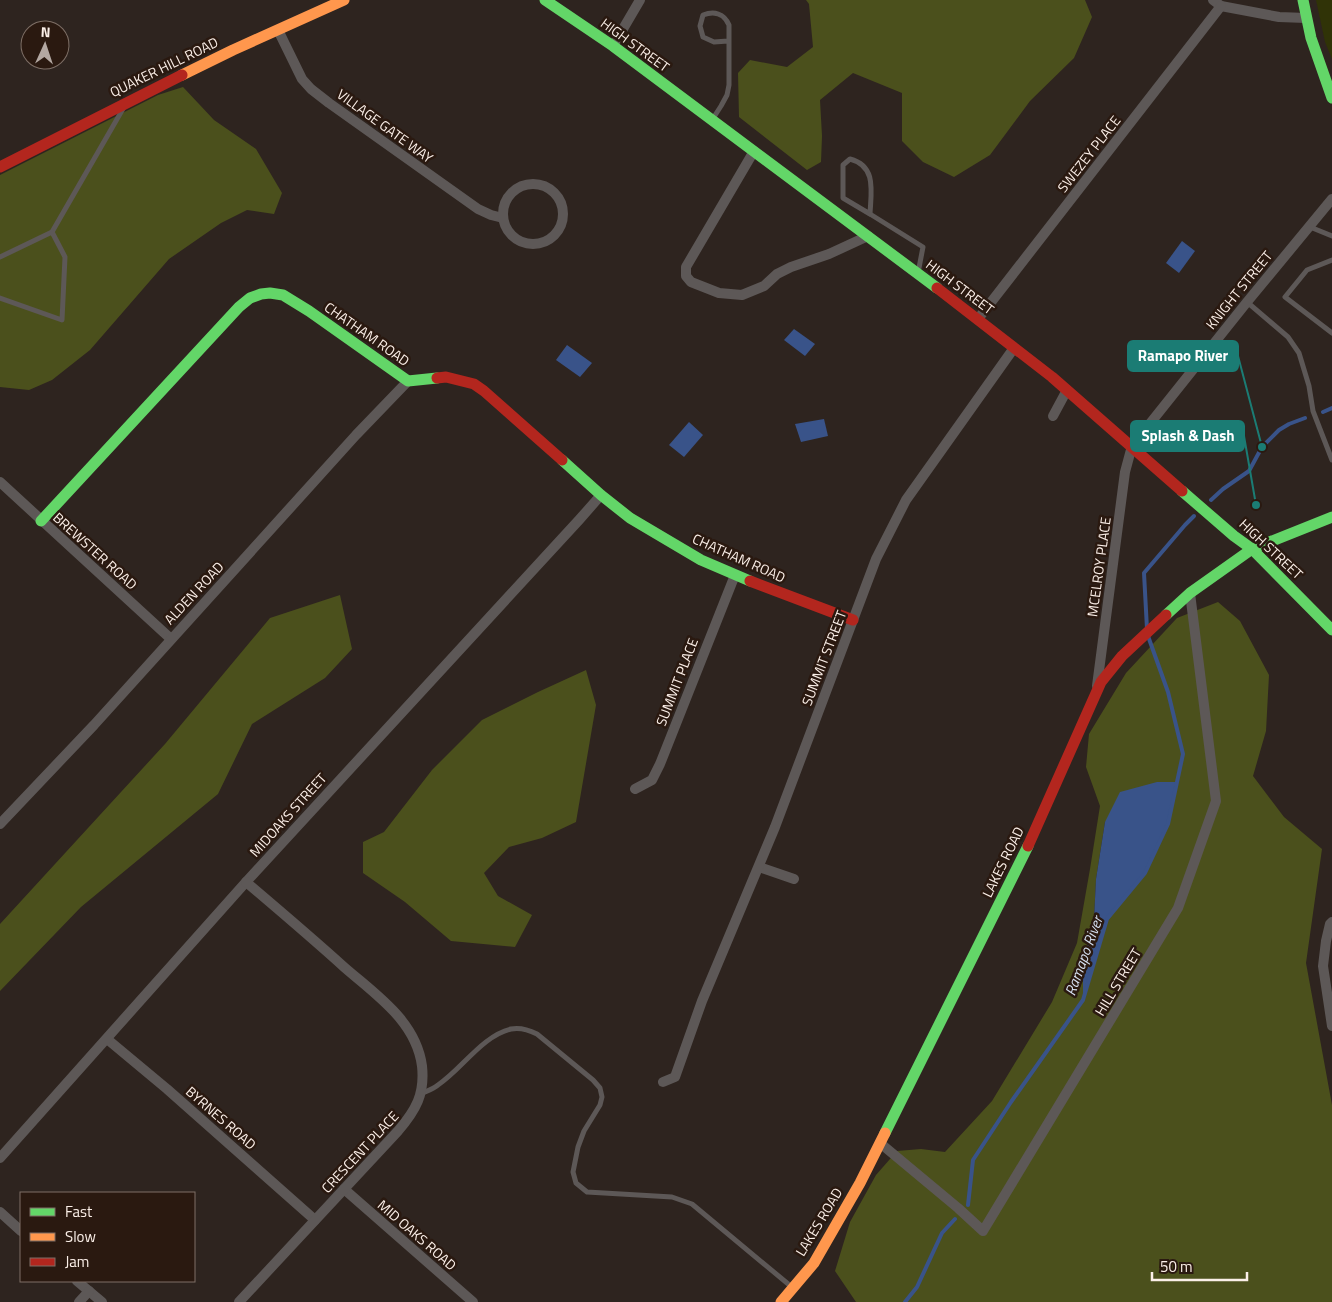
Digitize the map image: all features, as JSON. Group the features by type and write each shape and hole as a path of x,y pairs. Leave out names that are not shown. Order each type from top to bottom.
{"street":[{"name":"QUAKER HILL ROAD","path":"0,167 128,101 233,50 344,0"},
{"name":"HIGH STREET","path":"545,0 614,46 918,273 1067,390 1234,536 1252,548 1332,630"},
{"path":"614,46 640,0"},
{"path":"1303,0 1313,48 1332,98"},
{"path":"1217,3 1279,17 1306,18"},
{"name":"SWEZEY PLACE","path":"978,319 1217,3"},
{"name":"VILLAGE GATE WAY","path":"278,30 302,79 311,89 478,209 503,218"},
{"path":"754,151 686,267 686,276 691,282 719,293 742,295 764,286 777,274 791,267 829,254 868,236"},
{"path":"531,184 550,188 562,203 564,213 558,232 550,239 541,243 531,244 521,242 512,236 506,228 503,218 507,199 522,186 531,184"},
{"name":"KNIGHT STREET","path":"1132,446 1247,302 1332,200"},
{"name":"CHATHAM ROAD","path":"41,521 239,307 250,298 270,293 283,295 408,381 446,377 474,384 600,495 630,518 701,560 734,575 853,620"},
{"name":"SUMMIT STREET","path":"663,1082 675,1076 702,1001 775,827 876,559 906,500 1014,348"},
{"name":"ALDEN ROAD","path":"0,824 94,725 356,435 408,381"},
{"path":"1054,416 1067,390"},
{"name":"MCELROY PLACE","path":"1096,692 1125,472 1132,446"},
{"name":"BREWSTER ROAD","path":"0,482 171,639"},
{"name":"MIDOAKS STREET","path":"0,1158 246,882 600,495"},
{"name":"LAKES ROAD","path":"781,1302 814,1263 860,1182 1032,839 1101,682 1122,656 1190,593 1252,548 1332,516"},
{"name":"SUMMIT PLACE","path":"635,789 652,780 660,764 734,575"},
{"name":"HILL STREET","path":"880,1143 983,1231 1178,908 1216,802 1190,593"},
{"path":"759,867 794,879"},
{"name":"CRESCENT PLACE","path":"240,1302 405,1124 411,1116 421,1094 423,1075 421,1057 416,1041 408,1027 396,1013 246,882"},
{"path":"1332,922 1328,933 1323,966 1332,1026"},
{"name":"BYRNES ROAD","path":"108,1038 315,1220"},
{"name":"MID OAKS ROAD","path":"344,1190 473,1302"},
{"path":"0,1212 20,1230"},
{"path":"78,1282 102,1302"},
{"path":"79,1302 89,1291"}],"lane":[{"path":"712,120 724,101 729,85 729,24 724,17 716,13 703,16 700,26 703,37 714,42 728,41"},
{"path":"0,257 52,232 128,101"},
{"path":"870,214 871,178 860,161 850,159 843,165 843,198 924,247 918,273"},
{"path":"1309,226 1332,236"},
{"path":"0,298 62,320 65,257 52,232"},
{"path":"1332,260 1307,270 1285,297 1332,333"},
{"path":"1247,302 1288,337 1298,353 1309,386 1313,411 1332,460"},
{"path":"421,1094 439,1085 489,1040 501,1033 513,1028 528,1030 537,1034 593,1080 600,1088 602,1097 600,1105 584,1131 578,1147 573,1172 576,1183 587,1192 672,1197 692,1204 793,1289"}],"green space":[{"path":"806,0 1085,0 1092,17 1074,58 1030,101 990,155 954,177 923,162 902,141 902,93 853,73 820,100 821,162 807,170 739,117 738,73 750,60 787,67 813,47 809,4"},
{"path":"1316,0 1332,0 1332,59 1325,42"},
{"path":"183,87 214,120 256,149 282,193 274,214 247,210 221,223 169,259 90,350 52,380 29,390 0,387 0,175 158,95"},
{"path":"340,595 352,649 325,678 252,724 218,794 81,907 0,991 0,924 165,744 270,618"},
{"path":"1218,602 1240,621 1269,675 1266,731 1253,776 1284,817 1322,849 1306,963 1332,1105 1332,1302 856,1302 835,1271 850,1222 876,1175 897,1151 921,1149 945,1152 992,1101 1052,1002 1077,943 1100,806 1086,767 1089,734 1126,673 1177,618","holes":["1177,782 1168,824 1145,873 1107,919 1083,997 1083,963 1094,919 1096,879 1105,822"]},
{"path":"586,670 596,705 576,822 542,838 509,847 484,873 498,896 532,915 515,947 451,941 405,902 363,873 363,842 384,832 432,770 482,720"}],"water":[{"path":"1182,241 1195,251 1179,273 1166,263"},
{"path":"794,329 815,344 805,356 784,340"},
{"path":"567,345 592,363 580,377 556,360"},
{"path":"824,419 828,436 801,442 795,424"},
{"path":"689,422 703,435 684,457 669,445"},
{"path":"1157,782 1178,782 1168,824 1145,873 1107,919 1083,1000 1083,963 1094,919 1096,879 1105,822 1120,792"}],"waterway":[{"name":"Ramapo River","path":"1323,412 1332,408"},
{"name":"Ramapo River","path":"1211,500 1249,471 1262,447 1279,430 1305,418"},
{"name":"Ramapo River","path":"1147,629 1144,573 1194,516"},
{"name":"Ramapo River","path":"968,1205 973,1160 1011,1102 1083,1000 1107,919 1145,873 1168,824 1183,754 1168,692 1148,636"},
{"name":"Ramapo River","path":"905,1302 917,1287 942,1233 955,1219"}],"traffic: fast":[{"path":"545,0 613,46 937,288"},
{"path":"1303,0 1311,38 1332,98"},
{"path":"41,521 239,307 250,298 261,294 283,295 309,311 408,381 437,378"},
{"path":"562,460 630,518 701,560 750,581"},
{"path":"1182,491 1252,549 1332,630"},
{"path":"1166,615 1190,593 1252,549 1332,517"},
{"path":"885,1133 1028,846"}],"traffic: slow":[{"path":"182,75 344,0"},
{"path":"781,1302 814,1263 860,1183 885,1133"}],"traffic: jam":[{"path":"0,167 182,75"},
{"path":"937,288 1052,377 1182,491"},
{"path":"437,378 446,377 474,384 562,460"},
{"path":"750,581 853,620"},
{"path":"1028,846 1101,682 1122,656 1166,615"}],"place":[{"name":"Ramapo River","path":"1262,447"},
{"name":"Splash & Dash","path":"1256,505"}]}
